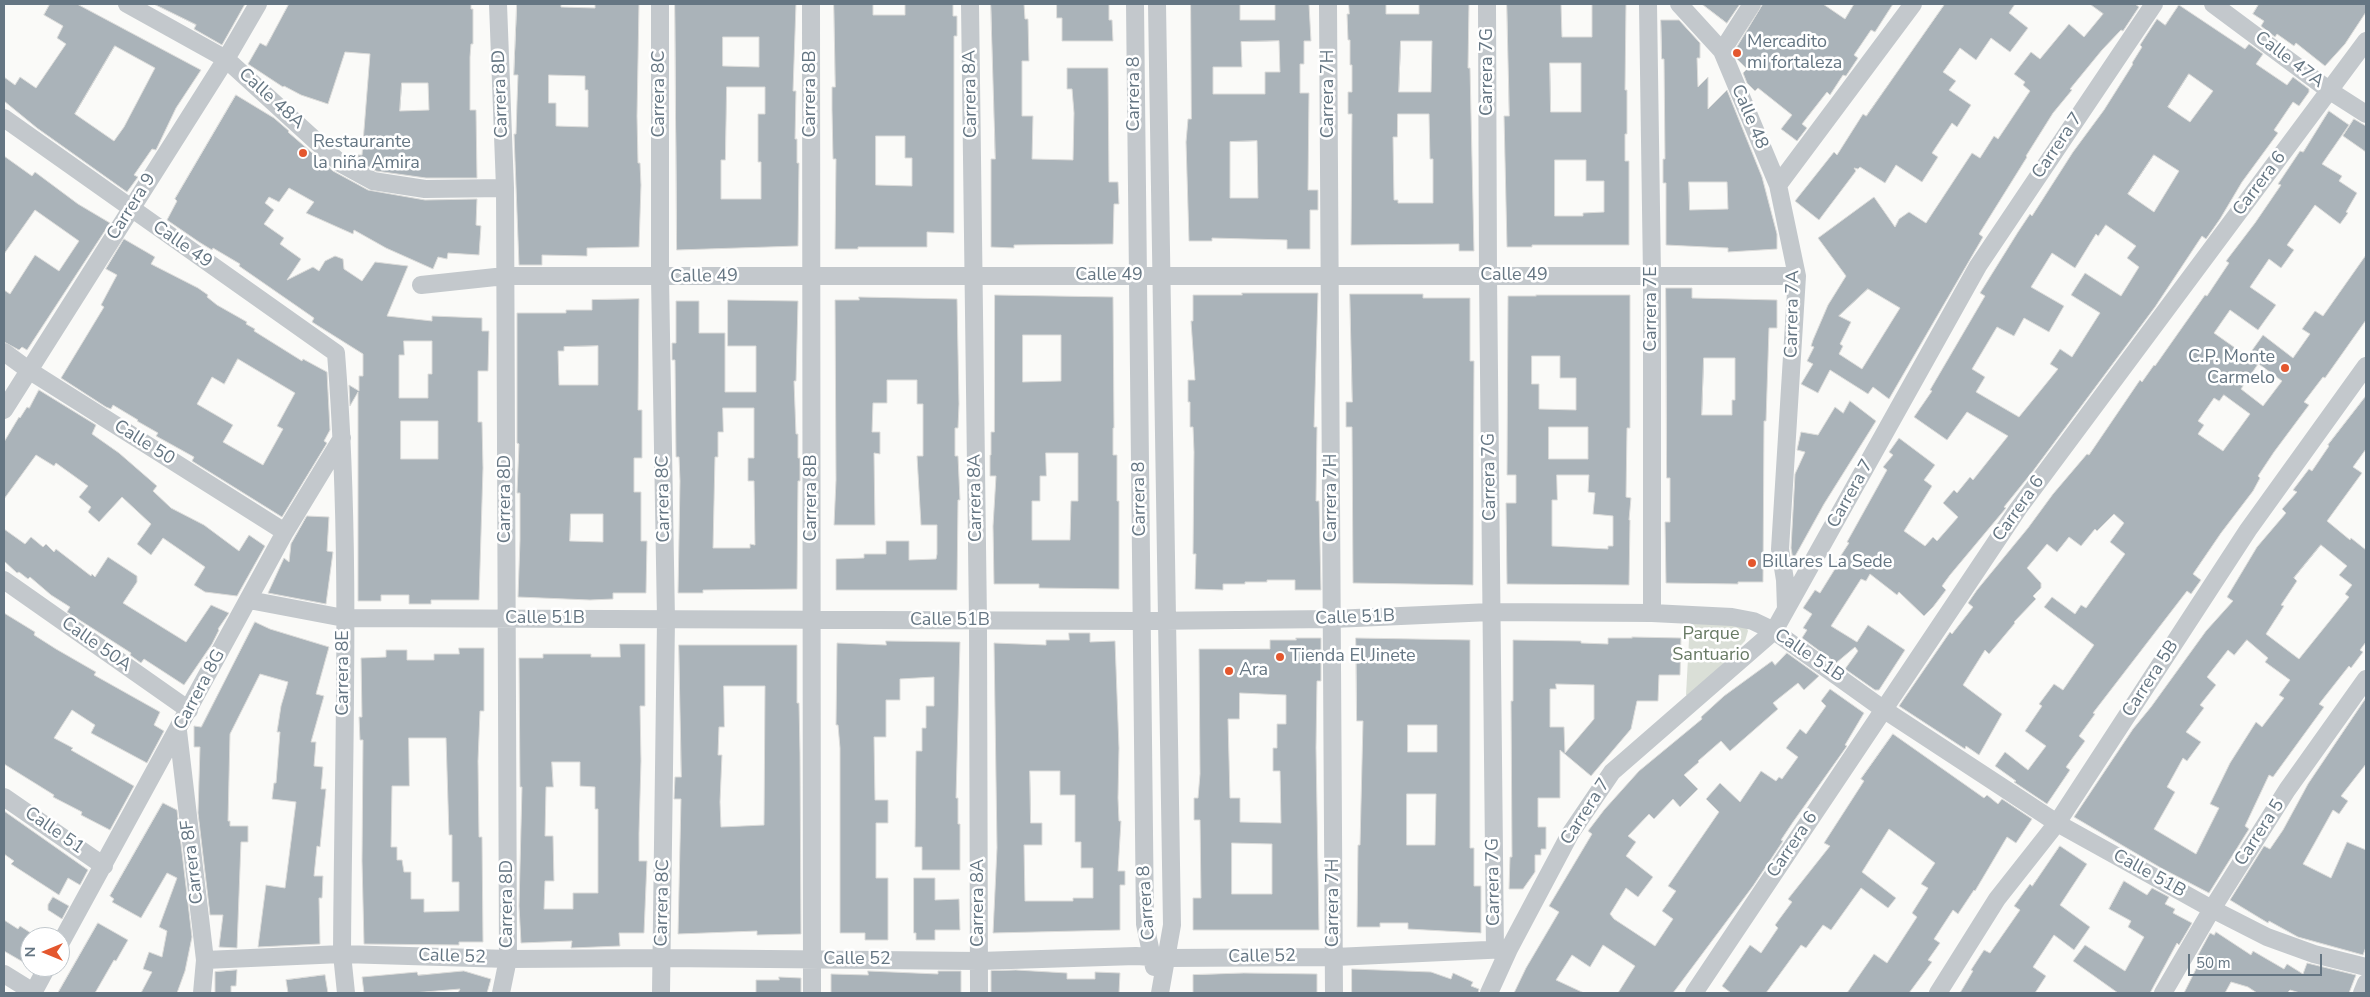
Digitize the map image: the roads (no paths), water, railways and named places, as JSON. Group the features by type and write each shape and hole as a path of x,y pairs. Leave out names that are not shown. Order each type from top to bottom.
{"street":[{"name":"Calle 48A","path":"127,4 226,59 340,163 373,181 425,189 505,188"},
{"name":"Carrera 9","path":"4,410 226,59 258,4"},
{"name":"Carrera 8D","path":"498,4 505,188 507,619 508,959 501,993"},
{"name":"Carrera 8C","path":"660,4 660,278 666,619 663,958 661,993"},
{"name":"Carrera 8B","path":"811,4 812,993"},
{"name":"Carrera 8A","path":"970,4 978,621 978,993"},
{"name":"Carrera 8","path":"1135,4 1145,924 1160,958"},
{"name":"Carrera 8","path":"1157,4 1172,925 1160,958 1160,992"},
{"name":"Carrera 7H","path":"1328,4 1334,993"},
{"name":"Carrera 7G","path":"1487,4 1491,612 1502,949 1489,993"},
{"name":"Carrera 7E","path":"1648,4 1652,276 1652,614"},
{"name":"Calle 48","path":"1679,4 1722,51 1778,185"},
{"path":"1722,51 1752,4"},
{"path":"1778,185 1913,4"},
{"name":"Carrera 7","path":"1502,949 1570,834 1612,772 1774,631 1978,266 2154,4"},
{"name":"Calle 47A","path":"2213,4 2330,91 2366,114"},
{"name":"Carrera 6","path":"1694,993 2018,509 2366,41"},
{"name":"Calle 49","path":"4,118 336,353"},
{"name":"Carrera 7A","path":"1778,185 1797,276 1780,549 1785,580 1786,609"},
{"name":"Calle 49","path":"421,285 505,276 660,278 812,276 1797,276"},
{"name":"Calle 50","path":"4,352 30,371 285,532"},
{"name":"Carrera 8E","path":"336,353 343,438 342,954 346,993"},
{"name":"Carrera 5B","path":"1938,993 1997,899 2057,823 2248,530 2366,366"},
{"name":"Carrera 8G","path":"70,927 178,732 285,532 343,438"},
{"name":"Calle 50A","path":"4,580 189,710"},
{"name":"Calle 51B","path":"249,600 344,618 1166,621 1333,619 1491,612 1732,617 1753,621 1774,631 1883,709 2057,823 2212,909 2267,937 2314,954 2366,967"},
{"name":"Carrera 5","path":"2163,993 2212,909 2287,790 2366,679"},
{"name":"Carrera 8F","path":"178,732 205,960 202,993"},
{"name":"Calle 51","path":"4,797 104,866"},
{"name":"Calle 52","path":"205,960 342,954 508,959 663,958 979,961 1136,956 1160,958 1334,957 1502,949"},
{"path":"4,974 33,993 42,977"},
{"path":"2362,993 2366,983"}],"place":[{"name":"Mercadito mi fortaleza","path":"1737,53"},
{"name":"Restaurante la niña Amira","path":"303,153"},
{"name":"C.P. Monte Carmelo","path":"2285,368"},
{"name":"Billares La Sede","path":"1752,563"},
{"name":"Tienda El Jinete","path":"1280,657"},
{"name":"Ara","path":"1229,671"}],"park label":[{"name":"Parque Santuario","path":"1711,645"}]}
